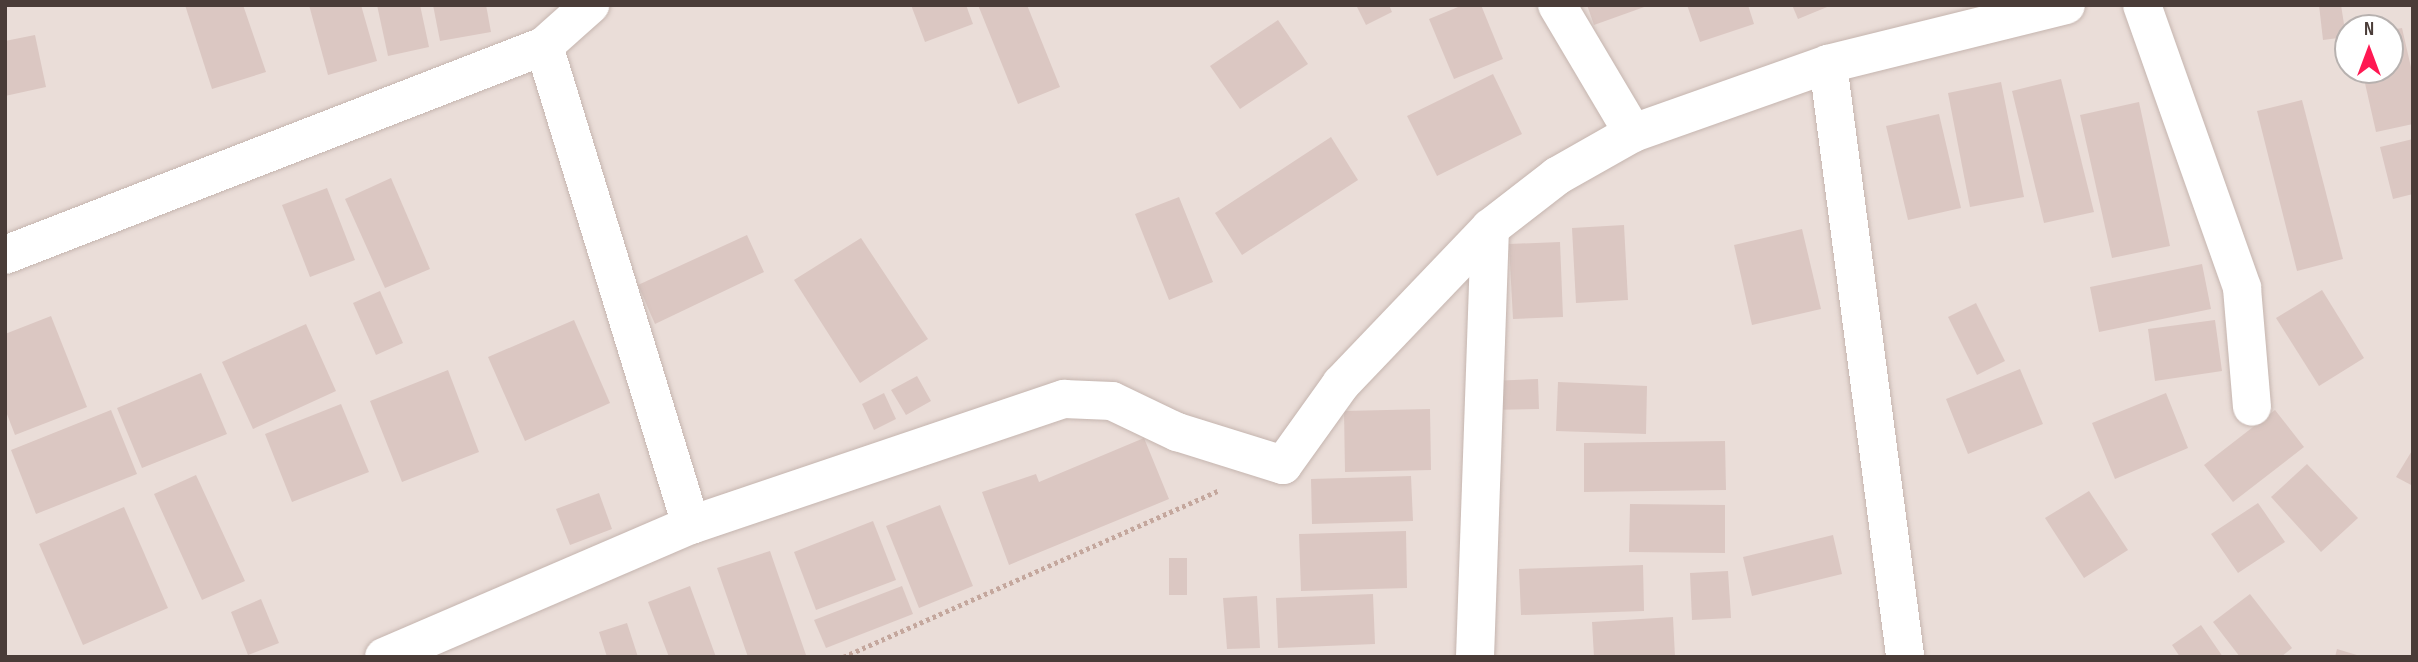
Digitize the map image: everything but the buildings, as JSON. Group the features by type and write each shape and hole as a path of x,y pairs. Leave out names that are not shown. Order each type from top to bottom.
{"street":[{"path":"5,255 544,46 590,5"},
{"path":"1557,5 1633,133"},
{"path":"384,657 691,525 1064,399 1112,401 1177,432 1283,465 1341,384 1521,197 1633,133 1828,64 2066,5"},
{"path":"2142,5 2242,288 2252,407"},
{"path":"544,46 691,525"},
{"path":"1828,64 1905,655"},
{"path":"1475,657 1490,228"}],"path":[{"path":"843,657 1283,465"}],"shaded area":[{"path":"5,5 2413,5 2413,657 5,657"}]}
